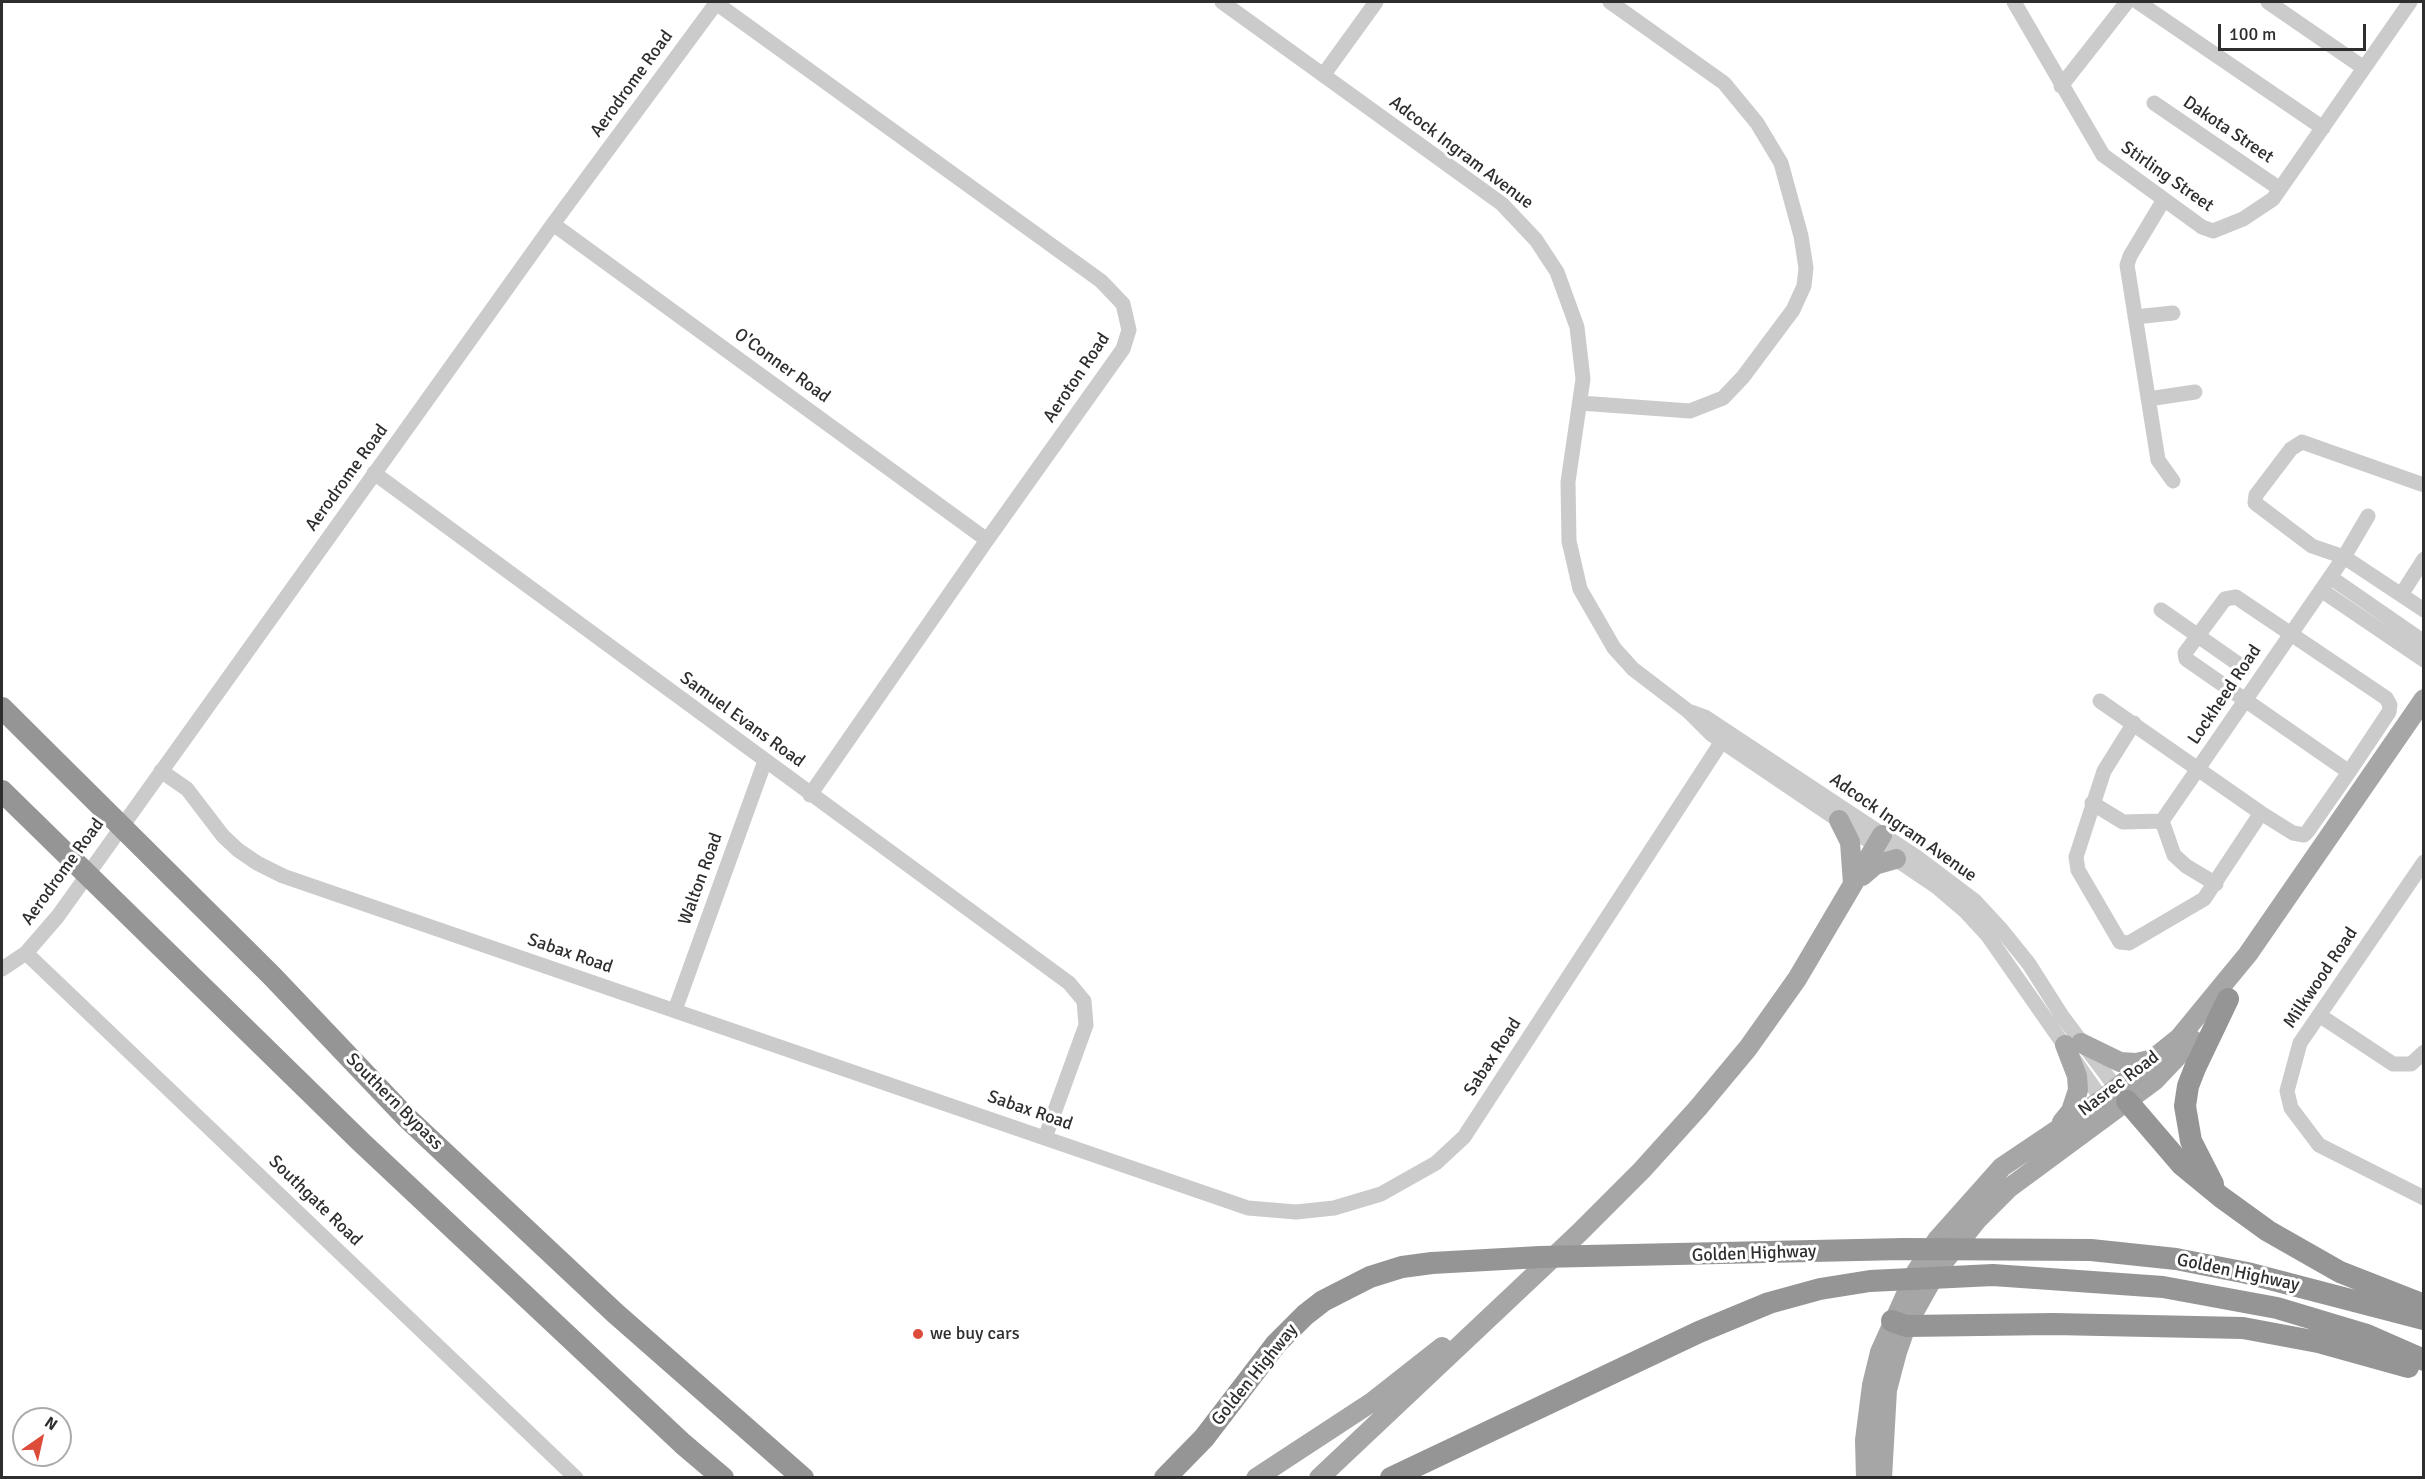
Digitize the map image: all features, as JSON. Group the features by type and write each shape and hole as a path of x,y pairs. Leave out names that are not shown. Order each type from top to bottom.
{"highway":[{"name":"Southern Bypass","path":"2,708 272,976 406,1117 615,1313 803,1478"},
{"path":"2,722 56,764"},
{"path":"2,791 362,1142 683,1444 723,1478"},
{"path":"2221,1197 2191,1141 2185,1106 2188,1086 2195,1068 2228,999"},
{"path":"2114,1101 2182,1165 2268,1231 2340,1272 2424,1305"},
{"name":"Golden Highway","path":"1165,1478 1204,1438 1276,1344 1323,1301 1351,1285 1388,1271 1432,1263 1480,1259 1690,1256 1903,1249 2091,1250 2176,1259 2302,1287 2424,1318"},
{"name":"Golden Highway","path":"1391,1478 1699,1332 1769,1303 1820,1289 1870,1281 1993,1275 2163,1287 2277,1308 2367,1335 2424,1360"},
{"path":"1899,1324 2077,1324 2243,1328 2372,1355 2424,1372"},
{"path":"683,1444 714,1478"}],"main road":[{"name":"Nasrec Road","path":"1882,1478 1887,1390 1899,1324 1938,1269 1977,1220 2009,1188 2114,1101 2154,1059 2179,1038 2248,954 2424,699"},
{"name":"Nasrec Road","path":"1866,1478 1865,1440 1872,1385 1899,1324 1916,1272 1937,1240 1965,1205 2002,1167 2050,1135 2114,1101 2168,1067 2228,999 2424,714"},
{"path":"1839,820 1850,842 1853,884"},
{"path":"1319,1478 1390,1413 1642,1170 1727,1074 1797,979 1878,840"},
{"path":"1853,884 1875,865 1896,859"},
{"path":"2050,1135 2071,1111 2078,1090 2073,1044 2120,1062 2136,1063 2154,1059"},
{"path":"1256,1478 1372,1402 1526,1281"}],"street":[{"name":"Aerodrome Road","path":"2,969 26,953 58,916 553,224 716,2"},
{"name":"Aeroton Road","path":"716,2 1101,281 1123,304 1129,330 1124,349 987,540 810,795"},
{"name":"Adcock Ingram Avenue","path":"1222,2 1502,204 1536,240 1557,272 1578,327 1583,379 1567,500 1569,541 1580,589 1614,648 1652,686 1688,711 1705,717 1725,737 1839,820 1944,876 1981,908 2029,964 2073,1044"},
{"path":"1324,74 1376,2"},
{"path":"1580,403 1690,411 1723,398 1743,377 1793,310 1804,286 1806,268 1801,236 1781,162 1756,123 1724,83 1610,2"},
{"name":"Stirling Street","path":"2014,2 2098,150 2108,161 2163,201 2202,227 2213,231 2264,208 2280,189 2410,2"},
{"path":"2061,86 2127,2"},
{"path":"2138,2 2323,128"},
{"path":"2268,2 2364,68"},
{"path":"2395,24 2396,2"},
{"name":"Dakota Street","path":"2154,103 2280,189"},
{"path":"2163,201 2128,261 2158,460 2173,481"},
{"name":"O'Conner Road","path":"553,224 987,540"},
{"path":"2135,317 2173,313"},
{"path":"2148,399 2194,392"},
{"path":"2424,485 2308,442 2302,442 2291,449 2256,495 2256,505 2312,546 2344,557 2424,610"},
{"name":"Samuel Evans Road","path":"374,473 1069,983 1084,1001 1086,1025 1045,1138"},
{"name":"Lockheed Road","path":"2162,821 2344,557 2368,516"},
{"path":"2401,595 2424,559"},
{"path":"2330,577 2424,642"},
{"path":"2321,590 2424,660"},
{"path":"2100,701 2261,813 2293,833 2304,835 2349,772 2389,712 2390,705 2386,698 2240,598 2225,599 2186,653 2186,659 2349,772"},
{"path":"2161,610 2244,668"},
{"path":"2382,632 2391,619"},
{"path":"2134,723 2104,771 2092,802 2076,863 2120,942 2129,943 2204,899 2261,813"},
{"name":"Adcock Ingram Avenue","path":"1725,737 1878,840 1896,859 1937,887 1965,911 1988,936 2073,1044 2114,1101"},
{"name":"Sabax Road","path":"161,771 187,789 223,836 238,850 283,876 1248,1208 1296,1212 1334,1208 1381,1194 1436,1163 1470,1130 1725,737"},
{"name":"Walton Road","path":"675,1010 765,761"},
{"path":"2092,802 2128,823 2162,821 2174,855 2186,866 2216,884"},
{"name":"Milkwood Road","path":"2424,862 2319,1015 2296,1053 2287,1091 2291,1108 2309,1135 2319,1145 2424,1198"},
{"name":"Southgate Road","path":"26,953 576,1478"},
{"path":"2319,1015 2393,1064 2411,1064 2424,1052"}],"place":[{"name":"we buy cars","path":"918,1334"}]}
